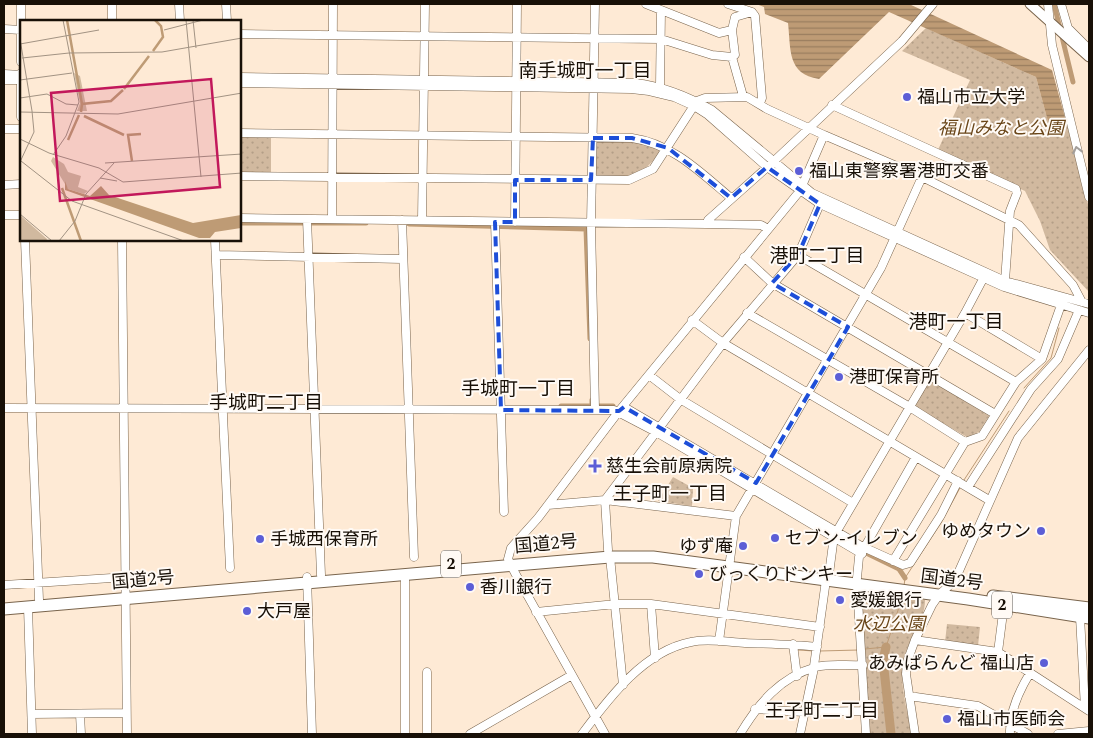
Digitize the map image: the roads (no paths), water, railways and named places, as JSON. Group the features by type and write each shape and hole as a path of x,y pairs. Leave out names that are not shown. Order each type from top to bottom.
{"highway":[{"name":"国道2号","path":"307,580 321,575 609,553 672,552 730,564 896,587 1089,608"},
{"name":"国道2号","path":"4,603 405,574 509,562"},
{"name":"国道2号","path":"942,593 1085,618"},
{"name":"国道2号","path":"4,609 126,595"}],"main road":[{"path":"1030,4 1089,57"}],"street":[{"path":"21,4 21,20"},
{"path":"112,4 112,20"},
{"path":"179,4 180,20"},
{"path":"226,4 227,20"},
{"path":"332,220 333,4"},
{"path":"422,220 425,4"},
{"path":"514,222 517,4"},
{"path":"595,4 591,180 595,409"},
{"path":"646,4 721,33 732,30"},
{"path":"728,4 752,12 756,20 762,98 760,103"},
{"path":"1048,4 1052,45 1089,197"},
{"path":"1061,4 1068,28 1089,49"},
{"path":"707,224 708,220 731,198 770,165 916,27 932,6"},
{"path":"660,86 661,10"},
{"path":"743,96 732,57 735,55 732,30 735,17 752,12"},
{"path":"4,29 20,30"},
{"path":"241,34 661,39 712,55 732,57"},
{"path":"4,74 20,77"},
{"path":"4,80 20,77"},
{"path":"241,78 333,82"},
{"path":"241,83 333,82 660,86 695,104 820,204 1005,281 1083,306"},
{"path":"593,86 649,90 695,104"},
{"path":"241,176 515,180 636,179 653,169 695,104 705,98 743,96 760,103 767,109 922,178 1019,225 1073,285 1083,306 1089,313"},
{"path":"832,105 1016,189 1010,220 1005,281"},
{"path":"4,129 20,129"},
{"path":"241,133 632,138 646,140 668,148 731,198"},
{"path":"605,734 509,562 511,548 548,505 692,320 800,189 824,134"},
{"path":"719,641 736,516 881,268 922,178"},
{"path":"4,185 20,184"},
{"path":"800,189 983,279 1061,305 1083,306"},
{"path":"623,685 616,604 609,553 606,500 723,343 772,283 798,255 820,204"},
{"path":"4,215 20,215"},
{"path":"241,218 761,225 768,229"},
{"path":"307,219 321,575"},
{"path":"402,220 414,557"},
{"path":"495,222 504,512"},
{"path":"25,241 39,600"},
{"path":"122,241 127,577 126,734"},
{"path":"215,241 230,568"},
{"path":"216,255 402,258"},
{"path":"798,255 1016,382"},
{"path":"744,257 772,283 995,414"},
{"path":"800,734 814,668 835,533 908,406 965,313 983,279"},
{"path":"893,560 965,442 982,436 1016,382 1042,359 1061,305"},
{"path":"4,408 622,409 863,551 903,565 910,563 963,484 1031,389 1058,358 1083,306"},
{"path":"747,313 908,406 965,442"},
{"path":"965,313 1042,359"},
{"path":"692,320 723,343 989,500"},
{"path":"915,734 906,674 907,662 915,640 942,593 955,580 1018,438 1089,350"},
{"path":"649,375 680,399 853,503"},
{"path":"866,734 857,581 859,558 916,457"},
{"path":"548,505 606,500 736,516"},
{"path":"405,574 405,734"},
{"path":"4,585 127,577"},
{"path":"307,580 312,734"},
{"path":"536,612 616,604 650,604 820,627"},
{"path":"650,604 655,658"},
{"path":"998,652 1004,605"},
{"path":"28,607 32,734"},
{"path":"1085,618 1087,709"},
{"path":"915,640 998,652 1087,709"},
{"path":"582,734 623,685 655,658 692,641 793,644 817,647"},
{"path":"793,644 797,676"},
{"path":"740,734 755,709 774,690 797,676 814,668 862,665"},
{"path":"426,672 427,734"},
{"path":"1010,734 1010,723 1019,691 1030,673"},
{"path":"470,734 572,675"},
{"path":"909,696 978,706 1028,734"},
{"path":"755,709 804,712 864,711"},
{"path":"32,714 126,713"},
{"path":"80,714 81,734"},
{"path":"1058,734 1089,731"}],"waterway":[{"path":"1054,4 1073,82"},
{"path":"241,223 366,223"},
{"path":"409,224 586,229 590,339"},
{"path":"1024,388 1051,358 1059,328"},
{"path":"561,406 592,406 592,400"},
{"path":"599,406 613,406"},
{"path":"964,480 1009,411"},
{"path":"904,586 905,578 941,523 961,486"},
{"path":"860,550 899,569 905,578"},
{"path":"865,649 886,647 903,595"},
{"path":"886,647 883,660 891,734"},
{"path":"798,650 814,651"},
{"path":"820,651 859,650"},
{"path":"657,660 664,656"},
{"path":"628,684 634,678"}],"place":[{"name":"福山市立大学","path":"907,97"},
{"name":"福山東警察署港町交番","path":"799,171"},
{"name":"港町保育所","path":"839,377"},
{"name":"慈生会前原病院","path":"595,466"},
{"name":"ゆめタウン","path":"1041,531"},
{"name":"セブン-イレブン","path":"775,538"},
{"name":"手城西保育所","path":"260,539"},
{"name":"ゆず庵","path":"743,546"},
{"name":"びっくりドンキー","path":"699,574"},
{"name":"香川銀行","path":"470,587"},
{"name":"愛媛銀行","path":"840,600"},
{"name":"大戸屋","path":"247,611"},
{"name":"あみぱらんど 福山店","path":"1044,663"},
{"name":"福山市医師会","path":"947,719"}],"district":[{"name":"南手城町一丁目","path":"585,71"},
{"name":"港町二丁目","path":"817,256"},
{"name":"港町一丁目","path":"956,322"},
{"name":"手城町一丁目","path":"518,389"},
{"name":"手城町二丁目","path":"266,403"},
{"name":"王子町一丁目","path":"670,494"},
{"name":"王子町二丁目","path":"822,711"}],"park label":[{"name":"福山みなと公園","path":"1001,128"},
{"name":"水辺公園","path":"889,624"}]}
